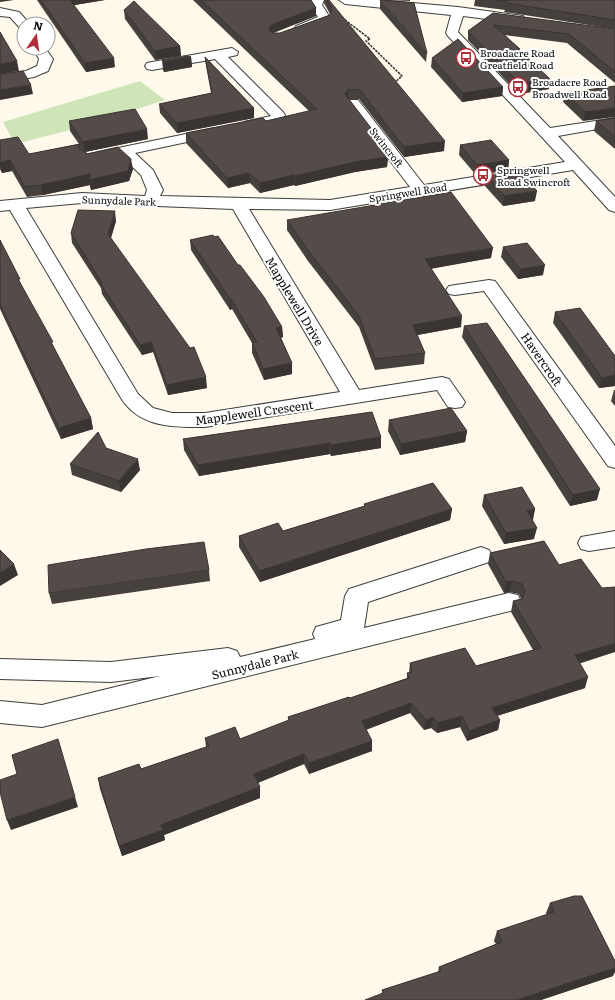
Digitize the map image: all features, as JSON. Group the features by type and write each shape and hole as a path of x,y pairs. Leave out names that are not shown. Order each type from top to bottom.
{"street":[{"path":"289,32 317,24 325,19 316,5 318,0"},
{"path":"344,0 451,7 530,21"},
{"path":"451,7 452,33 548,133 615,207"},
{"path":"0,12 8,12 19,16"},
{"path":"89,158 277,119 278,115 226,53 152,66"},
{"path":"0,79 29,74 43,68 46,59 44,56"},
{"name":"Swincroft","path":"353,103 420,190"},
{"path":"548,133 615,122"},
{"path":"124,151 148,173 155,190 150,201"},
{"name":"Springwell Road","path":"238,204 330,205 576,165"},
{"name":"Sunnydale Park","path":"8,205 82,198 238,204"},
{"name":"Mapplewell Drive","path":"238,204 353,398"},
{"name":"Mapplewell Crescent","path":"8,205 131,398 146,413 172,420 205,420 442,383 455,402"},
{"name":"Havercroft","path":"456,290 489,285 615,461"},
{"path":"589,543 615,539"},
{"name":"Sunnydale Park","path":"0,669 111,672 222,660 352,627 357,596 481,556"},
{"name":"Sunnydale Park","path":"0,712 42,716 509,602"}],"path":[{"path":"344,20 370,39 366,41 402,76 395,83 391,84"}],"green space":[{"path":"140,81 165,100 78,128 15,144 3,122"}],"building":[{"path":"41,0 70,0 114,58 85,63 56,21 56,16 52,16"},
{"path":"201,0 311,0 316,8 271,25 269,30 272,33 280,33 330,15 332,9 327,0 329,0 445,141 404,147 360,90 348,89 345,94 387,149 383,150 388,157 355,162 260,183 249,173 227,178 186,133 263,118 266,121 317,109"},
{"path":"380,0 414,3 427,53"},
{"path":"498,0 615,0 615,20 506,3 508,1"},
{"path":"134,1 180,46 155,51 124,10"},
{"path":"493,13 615,29 615,72 569,34 493,25 550,79 520,84 468,31"},
{"path":"0,32 17,61 0,64"},
{"path":"458,39 503,87 463,93 432,58"},
{"path":"189,56 191,57 163,62 162,60"},
{"path":"205,57 254,108 177,123 159,104 212,93"},
{"path":"23,71 31,85 0,90 0,74"},
{"path":"615,86 615,108 585,112 565,93"},
{"path":"135,109 147,129 83,142 69,121"},
{"path":"615,118 615,137 596,121"},
{"path":"18,137 29,154 80,144 78,148 88,154 118,147 131,159 128,171 89,180 91,174 25,187 10,160 0,163 0,140"},
{"path":"491,140 509,160 477,165 460,145"},
{"path":"519,171 537,191 504,196 487,176"},
{"path":"451,192 493,248 425,259 462,316 413,325 425,353 375,359 359,316 287,220"},
{"path":"78,210 115,211 108,234 190,348 194,347 206,377 167,385 151,342 140,345 100,283 102,283 71,233"},
{"path":"213,235 214,237 218,236 238,265 240,265 264,297 282,327 276,328 292,363 263,369 252,342 257,342 231,299 190,240"},
{"path":"0,240 20,279 18,279 53,342 51,342 91,418 59,428 0,304"},
{"path":"527,243 545,265 520,269 503,247"},
{"path":"580,308 615,356 615,375 602,378 555,312"},
{"path":"487,323 600,489 573,495 464,326"},
{"path":"451,408 467,431 401,444 389,420"},
{"path":"372,412 381,437 331,445 330,443 198,465 183,439"},
{"path":"98,432 106,448 138,459 119,481 70,464"},
{"path":"433,483 452,509 259,571 239,536 278,523 283,531"},
{"path":"522,487 535,509 527,511 537,528 506,533 484,495"},
{"path":"544,541 559,565 581,559 602,588 615,587 615,643 575,655 588,677 492,708 500,720 469,731 462,716 438,723 433,717 426,720 411,703 362,721 372,741 309,763 304,754 254,774 260,787 161,825 163,830 119,846 98,778 139,764 141,769 209,746 205,738 235,727 240,739 289,720 288,717 409,678 407,673 412,672 410,663 465,648 476,666 541,648 513,601 522,599 525,591 522,584 512,581 506,582 490,553"},
{"path":"204,542 209,570 49,593 48,565 146,549"},
{"path":"0,550 14,564 0,573"},
{"path":"58,739 75,797 7,820 0,792 0,780 17,774 12,755"},
{"path":"574,896 582,896 615,961 615,968 517,1000 365,1000 383,993 382,990 441,971 439,967 502,942 497,931 554,912 550,903"}],"place":[{"name":"Broadacre Road Greatfield Road","path":"466,58"},
{"name":"Broadacre Road Broadwell Road","path":"518,87"},
{"name":"Springwell Road Swincroft","path":"483,175"}]}
